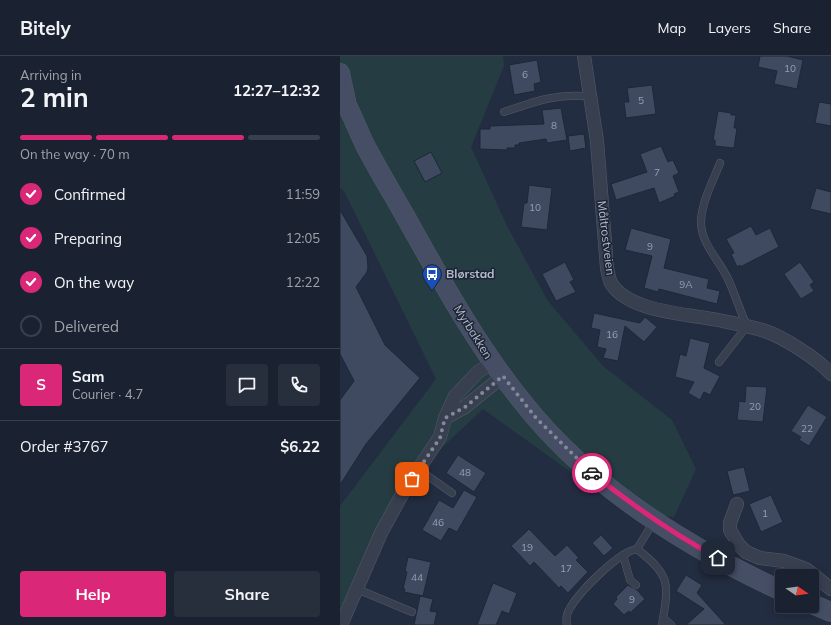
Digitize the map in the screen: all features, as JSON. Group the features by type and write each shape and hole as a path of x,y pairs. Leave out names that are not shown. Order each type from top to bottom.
{"street":[{"name":"Måltrostveien","path":"584,56 597,141 607,268 612,283 624,295 637,303 669,312 748,326 772,334 814,359 831,374"},
{"name":"Myrbakken","path":"340,73 342,99 367,147 453,300 498,370 536,418 570,453 622,497 655,521 715,557 775,587"},
{"path":"445,418 465,407 498,370"},
{"path":"341,625 381,533 418,469 440,438 445,418 455,396 478,372 498,370"},
{"path":"737,504 730,523 730,530 739,545 746,552 760,558 784,560 806,569 831,589"},
{"path":"819,607 831,612"}],"lane":[{"path":"504,112 553,97 580,95 591,97"},
{"path":"720,163 703,209 701,221 702,231 727,277 748,326 720,362"},
{"path":"418,469 452,493"},
{"path":"637,549 655,521"},
{"path":"566,625 568,611 585,588 623,555 630,550 637,549 652,561 664,576 666,596 662,622 671,625"},
{"path":"623,555 630,580 636,585"},
{"path":"357,589 412,612"}],"green space":[{"path":"340,56 503,56 504,66 471,147 507,226 548,301 603,366 672,420 696,469 674,517 625,511 483,409 435,454 386,529 340,609 340,506 436,379 344,191 340,188"}],"building":[{"path":"760,56 787,56 803,60 797,89 774,84 777,71 758,67"},
{"path":"537,60 541,82 534,84 535,91 514,95 509,65"},
{"path":"652,85 656,114 626,118 624,102 629,102 627,88"},
{"path":"819,102 831,104 831,126 815,123"},
{"path":"561,108 567,140 547,143 546,139 519,143 519,145 515,145 515,148 507,148 507,150 480,149 480,129 490,129 490,126 544,124 542,110"},
{"path":"718,111 736,115 734,128 737,128 734,148 715,146 715,140 713,140"},
{"path":"584,134 586,148 570,151 568,136"},
{"path":"661,146 668,162 673,160 679,173 673,176 679,192 674,194 675,196 659,203 654,188 616,200 611,184 647,172 640,154"},
{"path":"431,152 442,173 425,182 414,161"},
{"path":"529,185 552,188 547,230 521,227 524,203 527,203"},
{"path":"816,188 831,192 831,214 810,209"},
{"path":"340,210 367,256 367,272 356,287 385,345 420,378 366,444 340,485 340,400 354,381 340,354"},
{"path":"751,226 756,235 770,228 779,247 740,267 740,265 737,267 731,254 734,253 726,239"},
{"path":"631,228 671,239 664,268 709,279 707,288 720,291 717,304 659,289 658,292 644,288 652,256 625,250"},
{"path":"565,262 574,280 570,282 576,292 556,301 542,274"},
{"path":"800,262 814,282 810,285 814,291 801,299 784,274"},
{"path":"594,313 640,323 645,317 657,327 644,342 625,326 618,361 603,358 606,349 597,347 600,330 591,328"},
{"path":"690,338 710,343 704,368 720,376 710,395 704,392 700,400 688,393 694,382 675,377 680,354 686,356"},
{"path":"746,386 767,387 763,422 737,420 739,401 745,402"},
{"path":"808,405 827,417 809,446 799,440 801,437 791,431"},
{"path":"458,455 486,473 474,492 446,473"},
{"path":"744,467 750,491 733,495 727,471"},
{"path":"464,490 477,497 457,532 449,528 441,541 422,530 439,500 453,508"},
{"path":"771,495 783,522 761,532 749,504"},
{"path":"529,529 555,556 567,545 579,558 576,560 588,572 568,593 561,586 559,588 534,562 530,566 511,546"},
{"path":"601,535 613,548 604,556 592,543"},
{"path":"408,557 431,562 423,596 404,592 405,589 403,589 407,572 405,571"},
{"path":"686,575 702,585 697,593 726,625 686,625 704,609 676,591"},
{"path":"493,583 517,593 509,614 502,611 496,625 477,625"},
{"path":"628,585 637,590 645,599 630,613 629,611 624,615 613,604 617,599 616,597"},
{"path":"420,596 433,599 430,611 437,612 434,625 414,625"}],"way so far":[{"path":"412,479 440,438 445,418 465,407 482,395 503,376 521,401 536,418 592,473"}],"place":[{"name":"Blørstad","path":"432,291"}],"route":[{"path":"592,473 627,502 655,521 695,546 718,558"}]}
